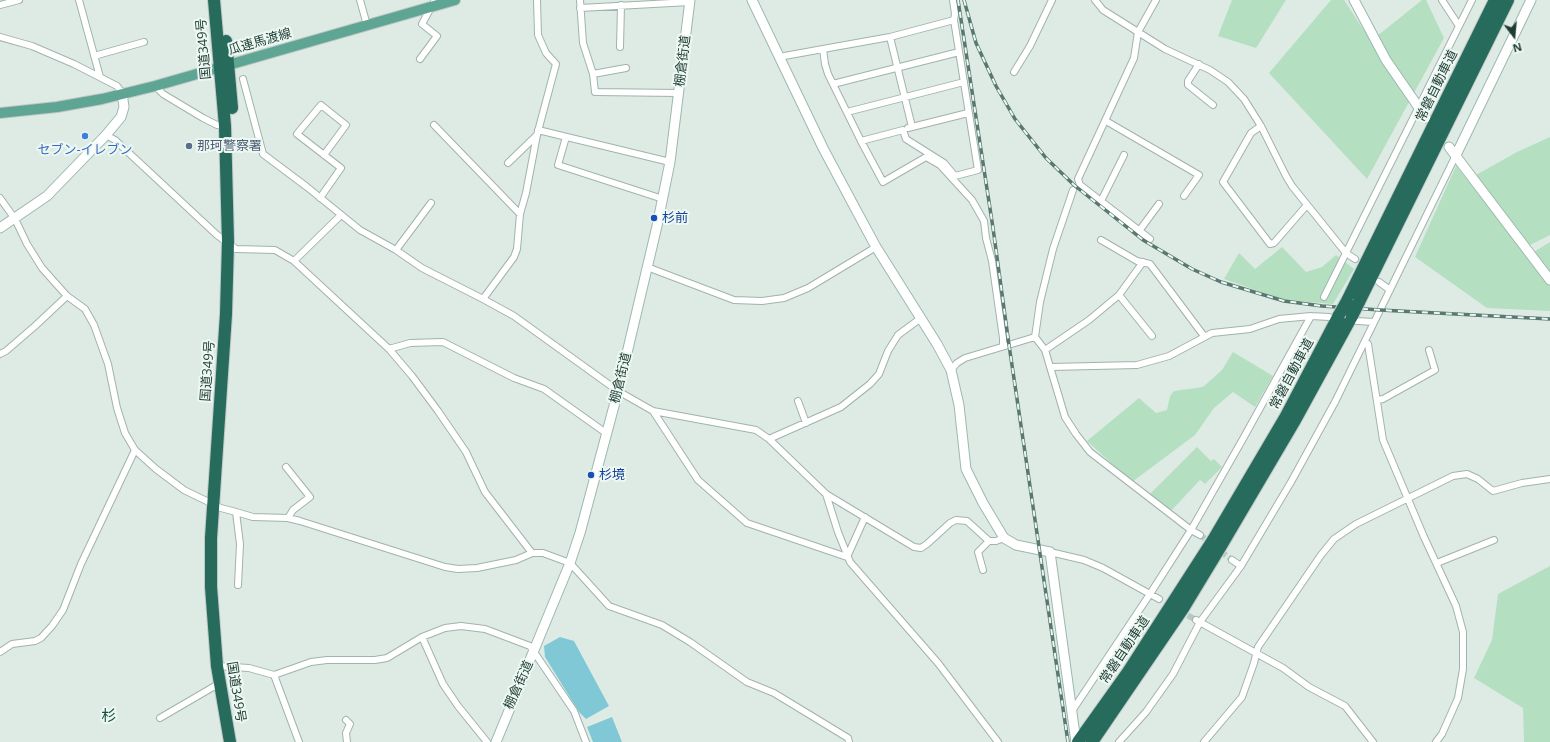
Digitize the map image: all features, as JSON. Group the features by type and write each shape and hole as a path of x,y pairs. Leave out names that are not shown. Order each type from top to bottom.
{"highway":[{"name":"国道349号","path":"214,0 225,66 225,126 234,312 217,506 222,638 220,683 230,742"},
{"name":"国道349号","path":"222,0 225,66 235,196 232,246"},
{"name":"常磐自動車道","path":"1082,741 1184,607 1355,318 1353,301 1496,0"},
{"name":"常磐自動車道","path":"1082,741 1213,540 1286,416 1334,316 1353,301 1508,0"},
{"name":"国道349号","path":"221,666 238,742"}],"main road":[{"name":"瓜連馬渡線","path":"0,113 57,107 154,86 367,25 434,3 455,0"}],"street":[{"path":"0,5 19,0"},
{"path":"79,0 100,77"},
{"path":"360,0 367,25"},
{"path":"483,299 514,257 517,249 520,214 526,193 538,132 556,64 546,52 538,35 537,0"},
{"path":"580,0 583,43 593,74 595,92 679,93"},
{"path":"752,0 823,148 876,247 937,344 951,370 959,405 966,469 983,503 1004,538 1016,545 1084,560 1103,568 1159,599"},
{"path":"903,130 906,139 944,163 955,176 978,170 954,20 955,14 953,0"},
{"path":"1014,72 1030,46 1052,0"},
{"path":"1095,0 1103,10 1165,49 1199,64 1228,82 1244,99 1261,126 1292,186 1346,253 1355,259"},
{"path":"1150,238 1080,185 1078,179 1134,58 1138,32 1156,0"},
{"path":"1354,0 1386,60 1426,118"},
{"path":"1442,0 1459,26"},
{"path":"1324,297 1472,0"},
{"path":"1119,742 1146,712 1172,674 1198,621 1241,566 1291,482 1335,402 1531,0"},
{"path":"580,8 690,1"},
{"name":"棚倉街道","path":"496,742 570,563 580,533 618,390 663,199 670,162 690,1"},
{"path":"420,59 437,36 422,24 434,3"},
{"path":"620,5 620,47"},
{"path":"779,57 890,37 954,20"},
{"path":"0,36 32,46 117,86 122,93 124,107 121,117 106,135 47,196 0,228"},
{"path":"890,37 912,127"},
{"path":"94,56 144,42"},
{"path":"823,49 825,64 833,84 883,182 926,157 940,165 972,200 984,221 986,238 992,261 1003,346"},
{"path":"833,84 959,52"},
{"path":"1199,64 1188,81 1188,85 1212,105"},
{"path":"593,74 626,68"},
{"path":"242,79 263,154 360,230 396,250 422,268 514,316 618,390 653,411 756,430 769,439 826,494 914,547 921,548 950,523 956,520 967,521 989,541 996,541 1004,538"},
{"path":"847,112 964,82"},
{"path":"154,86 163,94 217,126 225,126"},
{"path":"320,198 341,168 324,155 297,134 321,105 346,125 324,155"},
{"path":"861,141 968,113"},
{"path":"1106,121 1199,175 1184,196"},
{"path":"434,125 520,214"},
{"path":"1261,126 1251,133 1223,182 1270,244 1274,243 1308,205"},
{"path":"538,132 566,137 670,162"},
{"path":"508,163 538,132"},
{"path":"106,135 115,140 217,235 232,246 275,250 294,261 389,349 412,376 438,411 466,452 485,492 532,553"},
{"path":"566,137 558,165 663,199"},
{"path":"1450,147 1550,280"},
{"path":"1101,201 1124,155"},
{"path":"1073,190 1053,249 1040,302 1035,337 1045,350 1065,417 1090,452 1191,530 1200,535"},
{"path":"0,198 15,219 27,244 42,268 67,296 85,309 94,325 108,364 117,408 125,433 135,450 184,490 217,506 236,512 253,517 288,518 445,567 458,569 477,568 516,560 532,553 543,553 570,563 609,606 662,625 690,642 747,682 774,693 848,738 849,742"},
{"path":"396,250 431,203"},
{"path":"1139,231 1159,204"},
{"path":"294,261 341,215"},
{"path":"1101,240 1137,261 1150,264 1204,336"},
{"path":"647,267 734,300 762,301 784,298 808,288 876,247"},
{"path":"1045,350 1089,320 1119,295 1143,262"},
{"path":"1380,282 1390,290"},
{"path":"1119,295 1152,336"},
{"path":"0,354 6,351 35,326 67,296"},
{"path":"1072,711 1191,530 1252,424 1311,316"},
{"path":"1051,367 1137,366 1179,352 1204,336 1212,333 1250,329 1279,319 1311,316 1334,316"},
{"path":"769,439 841,407 870,384 879,374 888,351 898,335 921,318"},
{"path":"1355,318 1374,322"},
{"path":"951,370 957,363 965,358 1035,337"},
{"path":"1365,341 1368,344 1378,400 1383,440 1456,606 1462,632 1464,657 1458,698 1442,734 1436,742"},
{"path":"389,349 410,343 442,342 514,378 544,389 606,433"},
{"path":"1378,400 1383,399 1435,370 1428,350"},
{"path":"798,401 806,423"},
{"path":"653,411 698,480 747,522 847,557"},
{"path":"0,652 12,644 35,641 41,638 52,626 63,610 81,564 135,450"},
{"path":"286,467 310,497 293,510 288,518"},
{"path":"1204,742 1242,697 1258,647 1292,596 1334,539 1356,524 1453,476 1468,474 1478,479 1492,491 1522,483 1550,479"},
{"path":"826,494 847,557 938,663 998,742"},
{"path":"236,512 240,544 238,585"},
{"path":"847,557 865,517"},
{"path":"1437,563 1494,540"},
{"path":"983,570 978,552 989,541"},
{"path":"1050,552 1072,711 1082,741"},
{"path":"1232,560 1241,566"},
{"path":"1198,621 1282,668 1309,687 1345,706 1374,742"},
{"path":"221,666 249,668 274,675 311,662 327,660 375,660 387,658 422,637 445,628 473,626 530,646 574,711 586,742"},
{"path":"422,637 443,684 458,706 487,742"},
{"path":"274,675 299,742"},
{"path":"160,718 220,683"},
{"path":"346,720 350,724 346,733 347,742"}],"green space":[{"path":"1232,0 1286,0 1256,48 1218,36"},
{"path":"1331,0 1344,0 1371,41 1422,0 1426,0 1444,38 1367,179 1269,73"},
{"path":"1550,137 1550,235 1528,246 1476,175 1517,152"},
{"path":"1456,166 1550,284 1550,311 1487,308 1415,257"},
{"path":"1550,242 1550,276 1532,253"},
{"path":"1282,247 1306,272 1322,267 1336,255 1354,269 1333,304 1284,300 1224,279 1239,253 1255,269"},
{"path":"1233,352 1273,376 1255,407 1233,392 1214,408 1195,435 1132,482 1087,441 1139,398 1156,413 1167,410 1170,396 1174,391 1203,387 1222,370"},
{"path":"1197,447 1211,461 1214,459 1222,467 1205,484 1200,480 1169,513 1150,494"},
{"path":"1550,566 1550,742 1524,742 1523,708 1474,678 1492,640 1498,594"}],"water":[{"path":"560,637 574,641 609,706 586,719 579,712 545,657 544,646"},
{"path":"612,717 622,742 593,742 587,727"}],"tunnel":[{"path":"1200,535 1232,560"},
{"path":"1180,611 1196,620"}],"railway":[{"path":"958,0 1068,742"},
{"path":"964,0 976,43 996,86 1015,119 1046,158 1074,185 1143,240 1192,269 1221,282 1284,301 1322,306 1380,310 1550,319"}],"place":[{"name":"セブン-イレブン","path":"85,136"},
{"name":"那珂警察署","path":"189,146"},
{"name":"杉前","path":"654,218"},
{"name":"杉境","path":"591,475"}],"district":[{"name":"杉","path":"109,717"}]}
